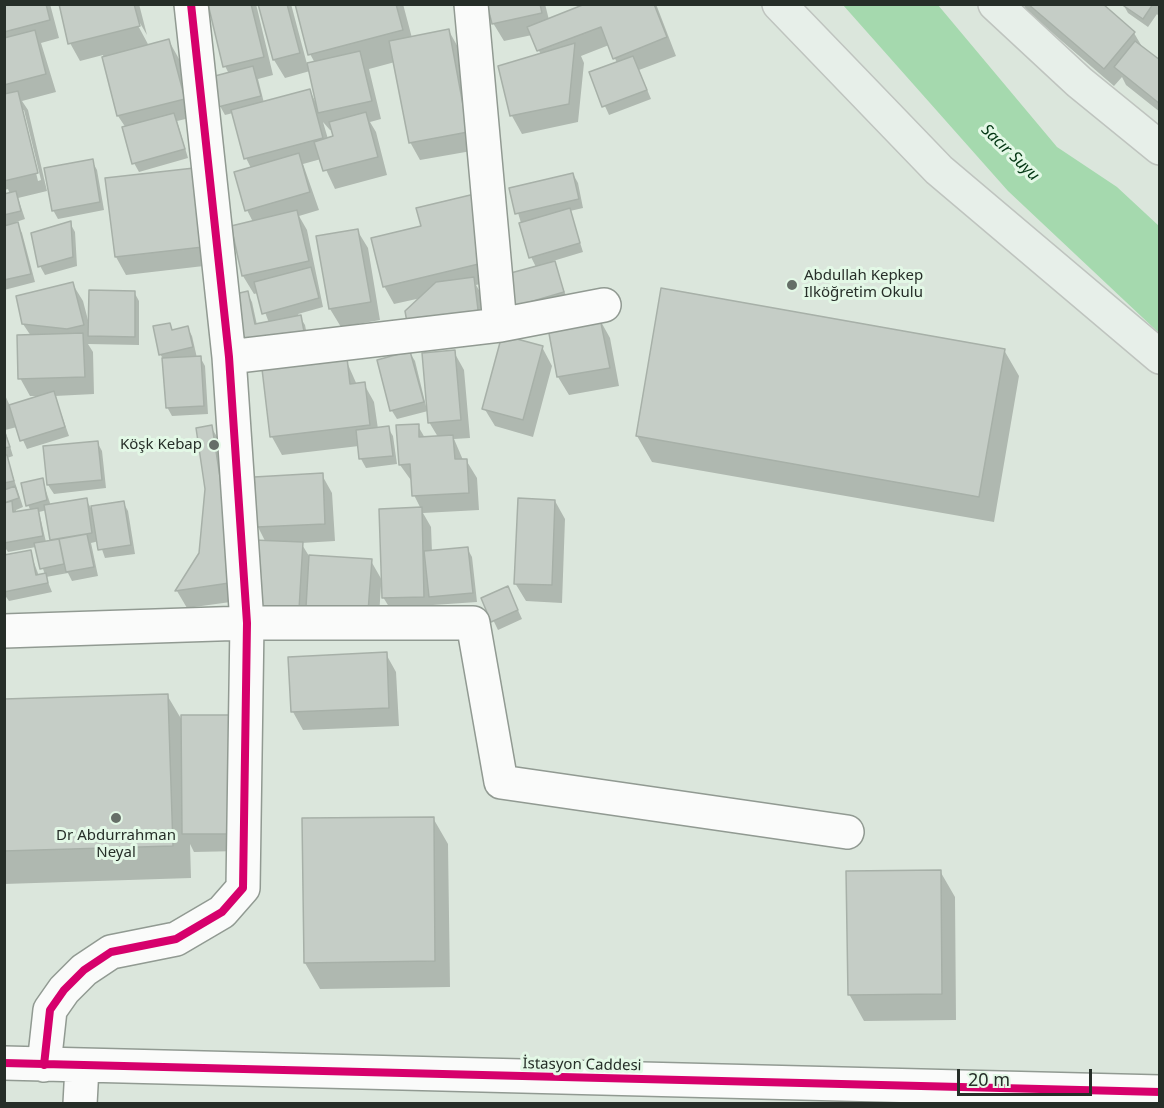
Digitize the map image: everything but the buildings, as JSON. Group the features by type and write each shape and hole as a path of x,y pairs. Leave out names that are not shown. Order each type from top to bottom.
{"main road":[{"path":"779,4 939,170 1160,357"},
{"path":"995,4 1079,82 1160,148"}],"street":[{"path":"44,1065 51,1010 64,990 84,970 111,952 176,939 222,912 243,888 247,623 229,357 191,4"},
{"path":"471,4 500,325"},
{"path":"229,357 500,325 604,305"},
{"path":"4,631 247,623 473,623 501,782 847,832"},
{"name":"İstasyon Caddesi","path":"4,1063 82,1067 1160,1092"},
{"path":"80,1104 82,1067"}],"water":[{"name":"Sacır Suyu","path":"843,5 938,5 1057,147 1117,187 1159,226 1159,333 1008,191"}],"tram line":[{"path":"4,1103 27,1104"}],"cycle path":[{"path":"44,1065 50,1010 64,990 84,970 111,952 176,939 222,912 243,888 247,623 229,357 191,4"},
{"path":"4,1063 1160,1092"}],"place":[{"name":"Abdullah Kepkep Ilköğretim Okulu","path":"792,285"},
{"name":"Köşk Kebap","path":"214,445"},
{"name":"Dr Abdurrahman Neyal","path":"116,818"}]}
